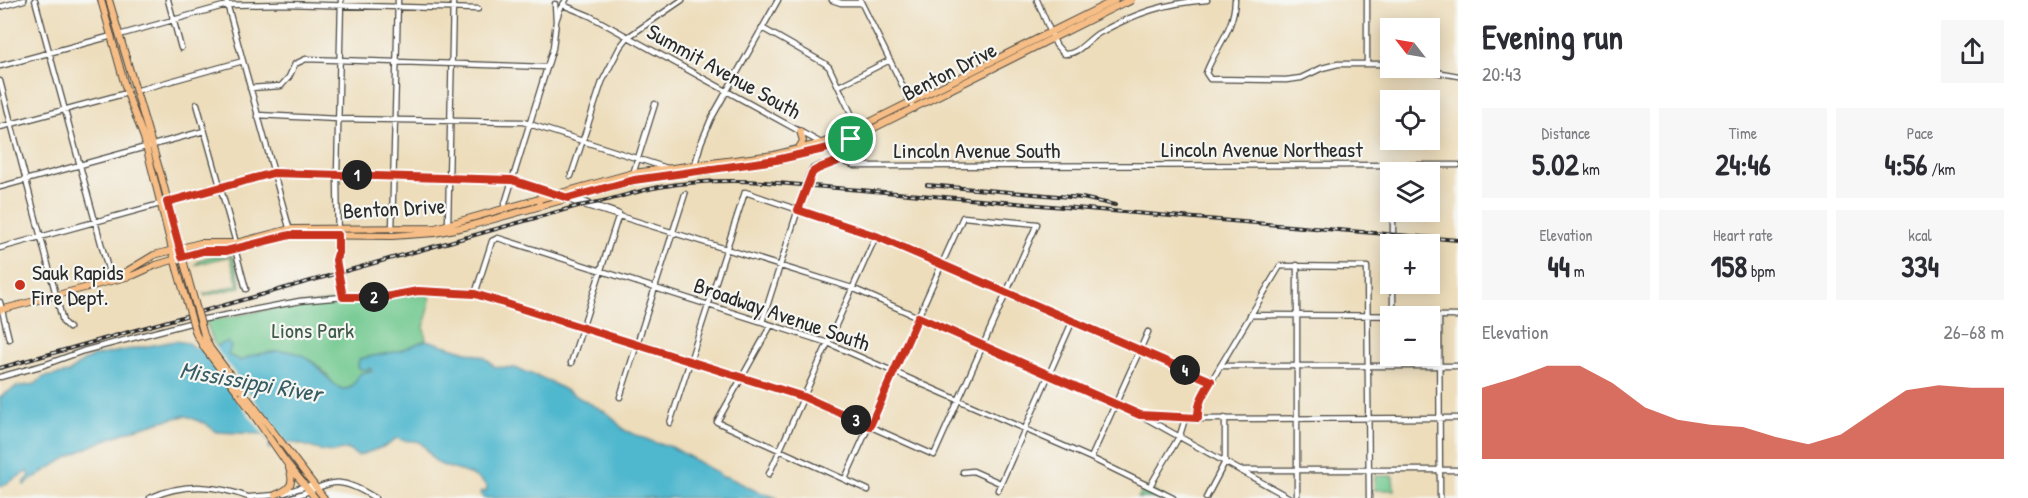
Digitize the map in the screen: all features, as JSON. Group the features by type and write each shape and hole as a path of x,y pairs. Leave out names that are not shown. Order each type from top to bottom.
{"main road":[{"path":"101,0 135,91 163,203 172,250 196,334 205,349 240,392"},
{"path":"109,0 127,93 149,146"},
{"name":"Benton Drive","path":"1,307 134,275 156,265 203,251 222,252 236,246 290,232 392,233 449,228 568,198 634,177 825,146 912,105 1115,0"},
{"name":"Benton Drive","path":"912,105 1128,1"},
{"path":"798,149 803,141 800,131"},
{"name":"Benton Drive","path":"449,228 503,210 668,168 694,168 776,160 851,139 860,131"},
{"path":"840,160 841,151 851,139"},
{"path":"538,188 541,194 539,201"},
{"path":"586,193 587,202"},
{"path":"163,203 180,249 204,335 210,348 286,457 311,488 324,498"},
{"name":"Benton Drive","path":"111,280 150,257 172,250 204,243 236,246"},
{"path":"286,457 311,488 315,498"},
{"path":"275,495 288,489 292,482 286,457"}],"street":[{"path":"0,7 24,0"},
{"path":"35,0 111,280"},
{"path":"168,0 181,48"},
{"path":"392,233 398,0"},
{"path":"449,228 453,0"},
{"path":"571,176 607,71 620,47 628,37 682,0"},
{"path":"694,168 711,119 778,0"},
{"path":"832,0 841,3 861,1 912,105"},
{"path":"1037,0 1053,39 1064,54 1070,54 1100,33 1143,11 1168,4 1207,0"},
{"path":"1236,0 1235,15 1208,68 1206,76 1215,81 1286,80 1301,78 1331,66 1380,64"},
{"path":"1367,0 1367,63"},
{"path":"503,210 555,38 554,2"},
{"name":"Summit Avenue South","path":"554,2 565,3 825,146"},
{"path":"0,66 174,20 227,3 341,3 478,9"},
{"path":"227,3 290,232"},
{"path":"341,3 336,257 343,278 343,297"},
{"path":"556,21 565,3"},
{"path":"762,28 829,68 860,131"},
{"path":"250,88 281,86 286,82 295,64 306,59 546,67"},
{"path":"839,86 890,60"},
{"path":"135,91 243,62"},
{"path":"1440,73 1458,76"},
{"path":"0,81 63,322 69,328"},
{"path":"0,127 127,93"},
{"path":"196,104 246,289"},
{"path":"634,177 637,158 655,104"},
{"path":"257,115 338,119 523,122 668,168"},
{"path":"0,187 204,131"},
{"path":"762,322 810,171 818,166 829,166 840,160 825,146"},
{"name":"Lincoln Avenue South","path":"840,160 855,166 1103,166"},
{"name":"Lincoln Avenue Northeast","path":"1103,166 1380,165"},
{"name":"Lincoln Avenue Northeast","path":"1440,165 1458,165"},
{"path":"0,248 273,173 512,180 619,214"},
{"path":"670,423 745,192 876,236 1211,381"},
{"path":"620,397 685,194"},
{"path":"568,198 574,202 619,214 852,288 1140,415 1290,498"},
{"path":"571,363 619,214"},
{"path":"0,377 83,351 205,319 300,301 343,297 385,297 418,291 475,294 804,397 870,426 934,455 1037,224 963,217 870,426 845,479"},
{"path":"769,474 876,236"},
{"name":"Broadway Avenue South","path":"475,294 495,238 828,342 1091,458 1173,498"},
{"path":"1296,498 1298,470 1297,265"},
{"path":"1198,418 1197,409 1200,400 1280,266 1367,267 1369,498"},
{"path":"1,307 9,339"},
{"path":"1250,315 1380,316"},
{"path":"1440,316 1458,316"},
{"path":"998,490 1073,320"},
{"path":"771,325 717,422 868,490"},
{"path":"1091,458 1148,332"},
{"path":"1220,366 1458,366"},
{"path":"1440,367 1440,498"},
{"path":"1140,415 1185,419 1458,418"},
{"path":"1206,498 1225,462 1225,418"},
{"path":"1150,486 1179,438 1185,419"},
{"path":"1240,470 1458,470"},
{"path":"963,472 974,471 1000,483"},
{"path":"150,498 180,487 215,488 250,498 340,482 351,484 375,498"},
{"path":"289,498 311,488"}],"green space":[{"path":"231,255 235,260 241,287 205,296 204,294 238,285 230,256 195,265 207,257"},
{"name":"Lions Park","path":"430,295 424,327 426,340 399,351 359,359 358,367 366,370 370,368 372,372 361,373 353,385 346,389 336,386 314,363 301,355 280,351 264,353 242,361 228,355 219,346 215,347 206,321 293,305"},
{"path":"1375,476 1393,476 1394,490 1374,490"},
{"path":"1145,487 1165,498 1138,498"}],"water":[{"name":"Mississippi River","path":"426,340 484,357 495,367 515,368 547,380 609,414 624,430 672,447 722,477 728,477 756,491 778,498 483,498 480,493 481,491 486,492 487,487 483,482 472,475 438,463 422,444 416,441 397,438 388,445 358,456 347,449 335,452 325,451 293,443 277,445 269,449 269,442 263,434 216,432 205,423 184,416 142,427 100,442 80,451 24,485 30,476 28,471 0,487 0,397 16,387 35,384 44,377 68,373 94,356 175,341 188,343 194,348 213,347 227,342 231,346 228,355 241,361 272,352 287,351 299,354 310,360 339,388 346,389 351,387 361,373 372,371 370,368 366,370 358,368 359,359 399,351"}],"pier":[{"path":"214,344 288,445 275,449 226,386 198,345"}],"railway":[{"path":"0,368 578,206 685,183 765,182 1458,240"},
{"path":"927,185 1082,198 1115,205"}],"place":[{"name":"Sauk Rapids Fire Dept.","path":"20,285"}],"route":[{"path":"851,139 841,151 840,160 812,173 798,210 876,236 942,263 1211,381 1200,400 1197,409 1198,418 1140,415 918,317 870,426 804,397 475,294 418,291 385,297 343,297 336,260 338,235 290,235 222,252 203,251 182,257 167,202 273,173 512,180 568,198 634,180 801,155 851,139"}]}
